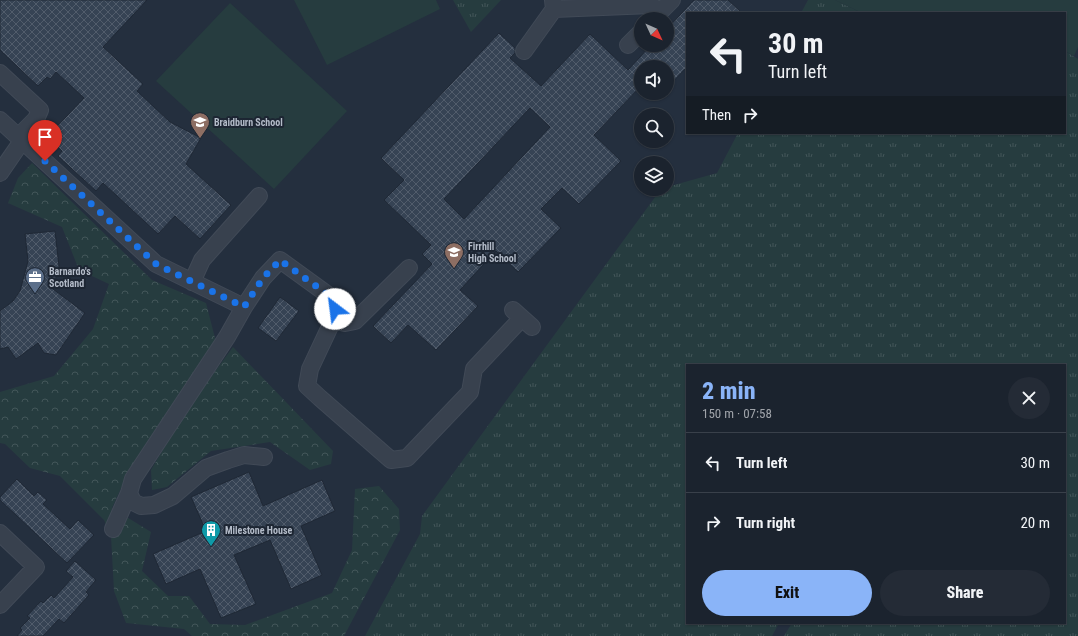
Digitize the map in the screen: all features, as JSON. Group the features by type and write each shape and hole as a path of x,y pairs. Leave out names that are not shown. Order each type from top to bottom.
{"street":[{"path":"660,12 672,0"},
{"path":"524,51 553,4 651,5 655,12"},
{"path":"628,45 634,39"},
{"path":"0,73 40,110 36,119 20,139 0,173"},
{"path":"0,120 156,264 244,307"},
{"path":"192,282 202,260 259,196"},
{"path":"113,529 129,493 133,479 227,337 263,278 280,260 331,297 335,309 333,320 310,369 308,386 391,460 407,458 470,392 474,369 522,318"},
{"path":"333,320 345,323 355,321 409,268"},
{"path":"129,493 133,502 141,506 154,505 173,496 206,468 244,455 264,457"},
{"path":"0,533 36,567 3,596"}],"green space":[{"path":"294,0 436,0 440,9 327,65"},
{"path":"453,0 501,0 471,32"},
{"path":"808,0 835,0 860,12 802,12"},
{"path":"835,0 1078,0 1078,47 1074,56 1066,52 1066,12 860,12"},
{"path":"230,3 347,111 274,189 156,81"},
{"path":"1066,52 1078,59 1078,636 784,636 791,624 1066,624 1066,364 686,364 686,624 778,624 772,636 365,636 420,534 422,516 656,196 674,196 674,185 717,173 737,134 1066,134"},
{"path":"32,163 152,280 206,303 216,342 127,475 112,508 151,532 142,571 168,596 189,596 210,624 245,625 332,593 352,550 355,489 379,486 399,509 400,530 344,636 192,636 184,629 126,623 114,591 111,536 104,520 60,476 30,468 5,444 0,443 0,392 54,376 93,329 109,284 79,270 62,227 8,203 18,178"},
{"path":"233,347 333,451 331,464 310,470 270,442 211,451 167,487 152,490 151,470 185,412"}],"building":[{"path":"0,0 147,0 103,47 143,84 137,91 170,122 201,138 186,164 231,205 200,239 175,216 158,234 103,183 96,191 58,156 62,151 47,137 84,98 56,72 50,79 47,77 38,86 0,50"},
{"path":"694,0 728,0 741,12 686,12 686,68 674,81 674,60 637,60 645,52 674,52 674,21"},
{"path":"499,33 515,48 515,53 510,58 541,86 590,34 628,70 634,63 634,93 594,135 621,161 579,204 562,188 541,209 561,228 518,272 496,251 460,290 478,306 436,350 408,325 391,343 373,326 432,264 422,254 431,245 384,200 404,180 381,158","holes":["530,108 550,127 464,219 444,199"]},
{"name":"Barnardo's Scotland","path":"55,231 59,266 53,289 85,313 56,355 44,353 38,343 16,359 8,347 0,349 0,311 13,301 20,291 28,261 25,234"},
{"path":"280,297 299,311 276,341 258,328"},
{"name":"Milestone House","path":"249,472 263,506 322,480 335,511 301,526 322,575 291,589 270,540 234,555 256,604 221,618 200,569 166,584 153,554 206,531 191,497"},
{"path":"17,479 34,496 38,492 47,500 43,504 70,529 78,520 94,535 67,563 0,500 0,497"},
{"path":"75,561 96,580 86,592 89,595 64,623 59,619 43,636 17,636 22,630 20,628 30,618 27,616 41,601 43,603 51,595 54,598 73,577 66,571"}],"place":[{"name":"Braidburn School","path":"200,139"},
{"name":"Firrhill High School","path":"454,269"},
{"name":"Barnardo's Scotland","path":"35,294"},
{"name":"Milestone House","path":"211,547"}],"route":[{"path":"45,161 156,264 244,307 263,278 280,260 331,297 335,309"}]}
